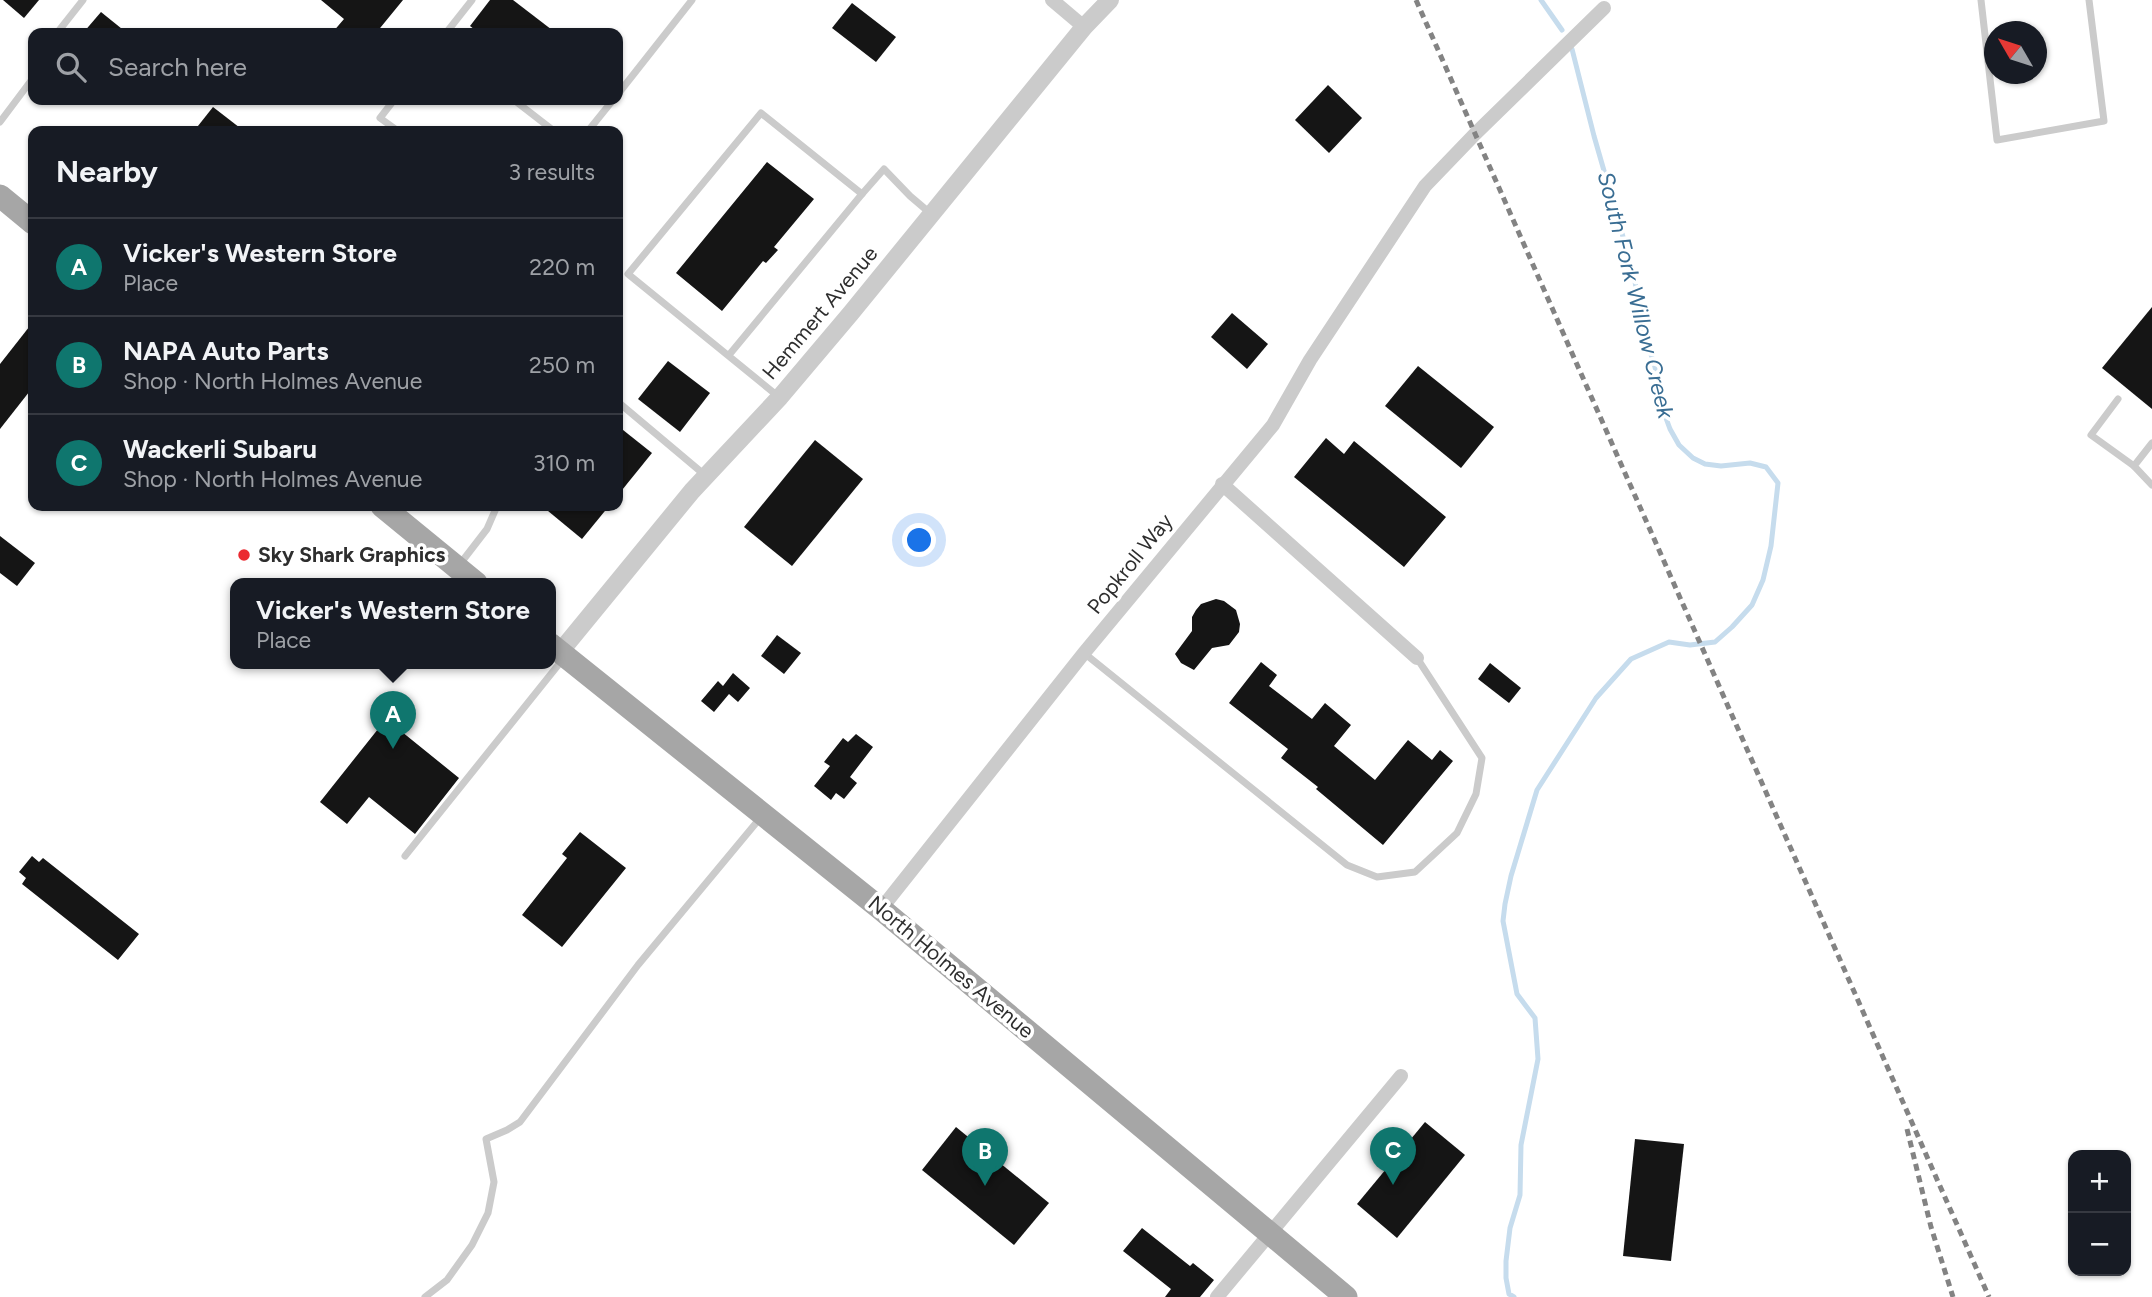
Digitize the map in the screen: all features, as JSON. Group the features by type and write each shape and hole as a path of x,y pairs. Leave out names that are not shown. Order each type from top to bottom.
{"main road":[{"path":"0,196 28,219"},
{"path":"388,511 470,578"},
{"name":"North Holmes Avenue","path":"559,651 881,909 1346,1297"}],"street":[{"path":"1052,0 1084,27"},
{"name":"Hemmert Avenue","path":"559,651 706,476 851,313 1084,27 1110,0"},
{"name":"Popkroll Way","path":"881,909 1084,653 1273,425 1310,360 1425,186 1602,4"},
{"path":"1222,484 1417,658"},
{"path":"1217,1297 1401,1076"}],"lane":[{"path":"62,28 83,0"},
{"path":"450,28 472,0"},
{"path":"623,88 692,0"},
{"path":"1981,0 1997,140 2104,121 2089,0"},
{"path":"0,122 28,85"},
{"path":"390,105 380,118 391,126"},
{"path":"520,105 548,126"},
{"path":"592,126 609,105"},
{"path":"779,397 628,274 761,113 862,194"},
{"path":"729,355 884,169 930,214"},
{"path":"2118,399 2091,435 2134,466 2152,485"},
{"path":"623,406 706,476"},
{"path":"2134,466 2152,443"},
{"path":"457,567 487,529 495,511"},
{"path":"1084,653 1347,865 1377,877 1415,872 1457,833 1476,794 1482,758 1417,658"},
{"path":"405,856 545,669"},
{"path":"425,1297 447,1280 472,1245 488,1213 494,1182 486,1139 520,1122 638,965 763,814"}],"building":[{"path":"3,0 39,0 24,18"},
{"path":"321,0 403,0 380,28 336,28 344,19"},
{"path":"490,0 513,0 549,28 473,28 470,26"},
{"path":"852,3 896,37 876,62 832,28"},
{"path":"101,12 121,28 87,28"},
{"path":"1328,85 1362,118 1329,153 1295,120"},
{"path":"213,107 238,126 198,126"},
{"path":"767,162 814,199 774,247 778,250 766,263 763,261 722,311 676,273"},
{"path":"2152,307 2152,409 2102,368"},
{"path":"1232,313 1268,344 1247,369 1211,337"},
{"path":"28,328 28,393 0,429 0,364"},
{"path":"668,361 710,393 680,432 638,399"},
{"path":"1418,366 1494,427 1461,468 1385,406"},
{"path":"623,430 652,453 623,489"},
{"path":"1326,438 1344,454 1354,441 1446,517 1404,567 1294,477"},
{"path":"815,440 863,479 792,566 744,527"},
{"path":"548,511 605,511 582,539"},
{"path":"0,536 35,563 17,586 0,573"},
{"path":"1216,599 1224,601 1236,610 1239,632 1229,645 1212,648 1194,670 1181,663 1175,654 1192,631 1192,617 1196,610 1201,604"},
{"path":"777,635 801,653 784,674 761,656"},
{"path":"1261,662 1277,675 1269,686 1312,719 1325,703 1351,725 1334,746 1375,780 1408,740 1432,760 1440,750 1453,761 1383,845 1281,758 1288,749 1229,703"},
{"path":"1490,663 1521,688 1509,703 1478,679"},
{"path":"733,673 750,688 738,702 729,694 714,712 701,701 718,681 723,686"},
{"path":"386,719 459,778 415,834 369,797 347,824 320,802"},
{"path":"856,734 873,747 850,777 857,783 844,799 836,793 831,800 814,786 830,766 824,762 843,738 848,742"},
{"path":"580,832 626,868 562,947 522,915 567,858 562,854"},
{"path":"32,856 39,862 43,858 139,934 118,960 22,884 26,878 19,872"},
{"path":"1425,1122 1465,1155 1397,1238 1357,1204"},
{"path":"956,1127 1049,1203 1014,1245 922,1170"},
{"path":"1635,1139 1684,1144 1671,1261 1623,1256"},
{"path":"1142,1228 1190,1266 1193,1263 1214,1280 1200,1297 1165,1297 1171,1289 1123,1251"}],"waterway":[{"name":"South Fork Willow Creek","path":"1541,0 1562,30"},
{"name":"South Fork Willow Creek","path":"1514,1297 1509,1294 1506,1261 1510,1228 1520,1195 1521,1145 1538,1059 1535,1018 1517,994 1503,921 1511,876 1537,790 1596,698 1631,659 1669,642 1690,645 1715,642 1752,605 1763,580 1771,546 1778,483 1766,467 1750,463 1721,466 1705,464 1693,458 1679,445 1670,429 1642,326 1634,275 1572,49"}],"railway":[{"path":"1416,0 1989,1297"},
{"path":"1907,1129 1931,1227 1953,1297"}],"place":[{"name":"Sky Shark Graphics","path":"244,555"},
{"name":"Vicker's Western Store","path":"393,749"},
{"name":"Wackerli Subaru","path":"1393,1185"},
{"name":"NAPA Auto Parts","path":"985,1186"}]}
